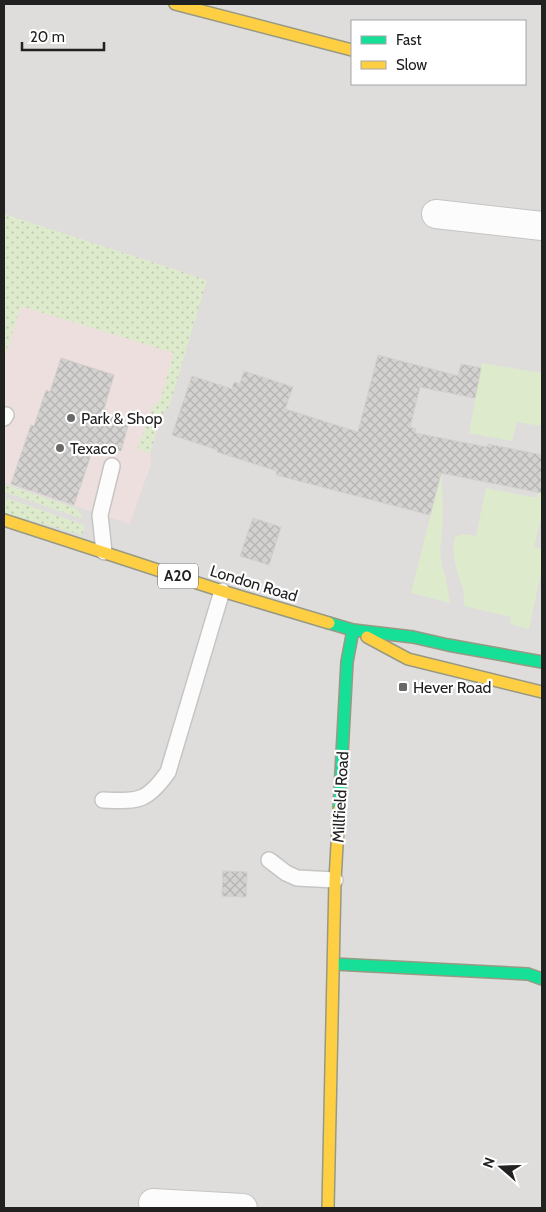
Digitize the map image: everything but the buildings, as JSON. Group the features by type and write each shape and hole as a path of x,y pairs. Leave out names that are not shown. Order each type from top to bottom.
{"street":[{"path":"175,4 351,50"},
{"path":"436,214 542,226"},
{"name":"London Road","path":"4,520 222,591 353,630 408,658 542,692"},
{"name":"London Road","path":"353,630 413,636 448,645 542,662"},
{"name":"Millfield Road","path":"328,1208 335,880 347,662 353,630"},
{"path":"334,964 528,974 542,979"},
{"path":"153,1203 186,1207 243,1208"}],"lane":[{"path":"104,552 100,515 112,466"},
{"path":"103,800 142,798 154,789 168,772 222,591"},
{"path":"269,860 286,873 297,878 335,880"}],"shaded area":[{"path":"4,4 542,4 542,1208 4,1208"},
{"path":"4,214 207,280 169,407 162,414 150,451 151,464 130,524 4,483"}],"green space":[{"path":"4,214 207,280 169,407 162,414 150,453 138,448 153,406 160,401 174,353 21,306 4,358"},
{"path":"482,363 542,373 542,426 517,422 512,441 469,433"},
{"path":"442,474 443,520 440,551 450,603 411,593"},
{"path":"542,477 542,513 534,547 542,549 542,568 529,629 510,624 511,617 464,606 463,589 453,550 455,537 476,536 486,488 537,498"},
{"path":"4,484 76,508 83,519 4,492"},
{"path":"4,497 84,525 82,535 4,513"}],"traffic: fast":[{"path":"329,623 353,630 413,637 542,662"},
{"path":"339,810 347,662 353,630"},
{"path":"334,964 528,974 542,979"}],"traffic: slow":[{"path":"175,4 351,50"},
{"path":"4,520 222,591 329,623"},
{"path":"367,637 408,659 542,692"},
{"path":"328,1208 335,880 339,810"}],"place":[{"name":"Park & Shop","path":"71,418"},
{"name":"Texaco","path":"60,448"},
{"name":"Hever Road","path":"403,687"}]}
